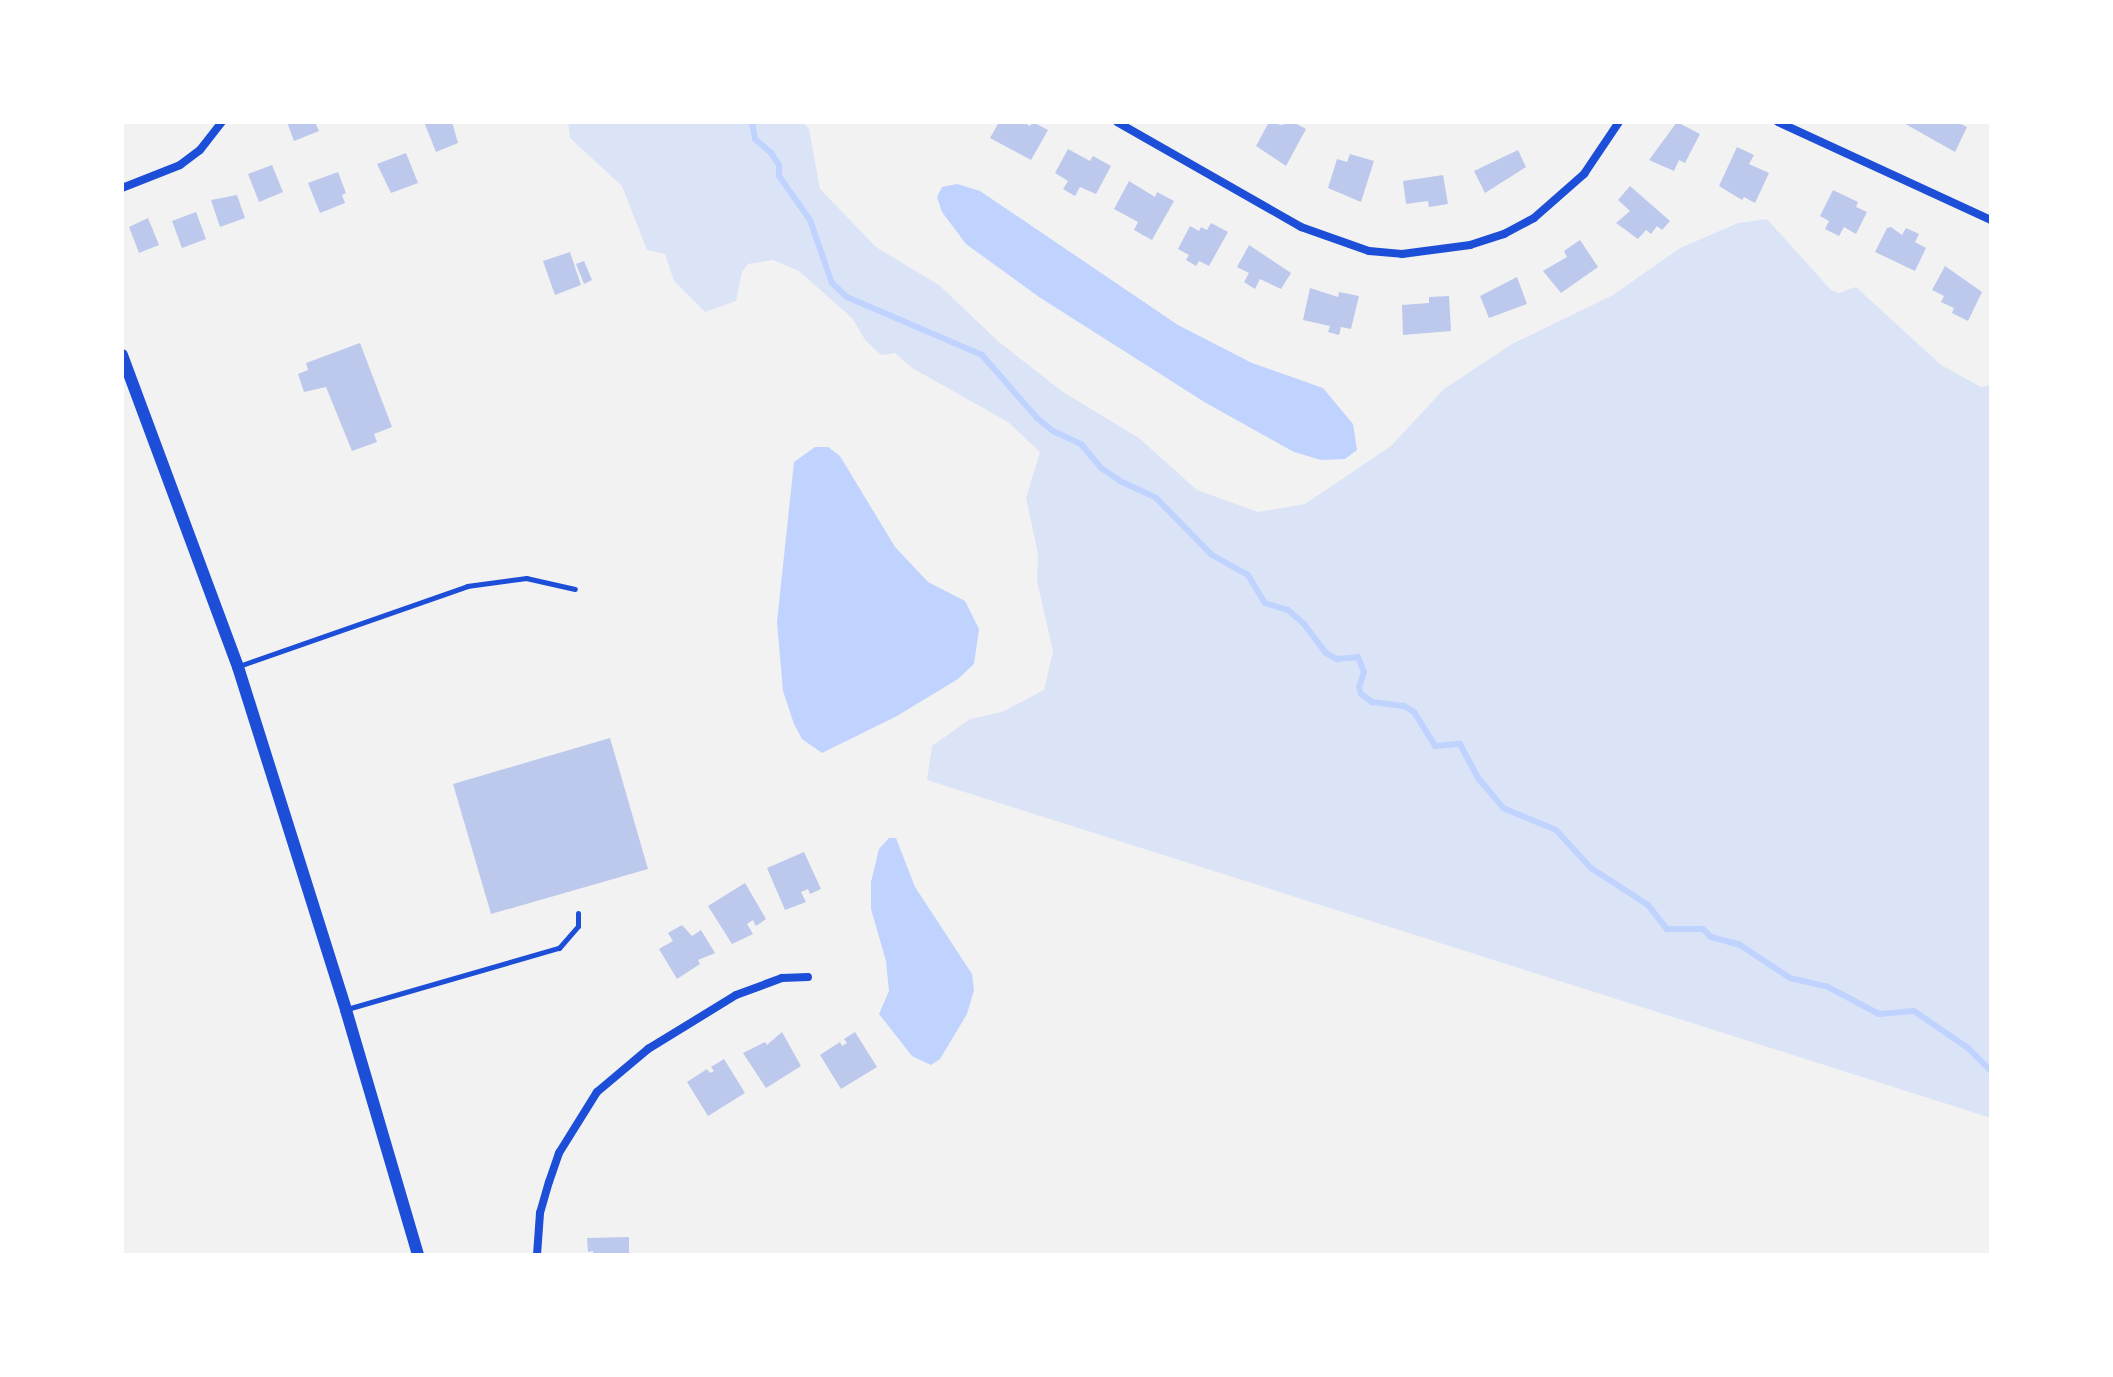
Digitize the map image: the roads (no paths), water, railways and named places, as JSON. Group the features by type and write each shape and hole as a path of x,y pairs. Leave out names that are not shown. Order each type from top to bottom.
{"street":[{"path":"122,188 180,165 200,150 222,122"},
{"path":"1117,122 1301,227 1369,251 1402,254 1470,245 1504,234 1534,218 1584,174 1619,122"},
{"path":"1778,122 1991,220"},
{"path":"122,355 238,667 346,1010 418,1255"},
{"path":"537,1255 540,1213 559,1153 597,1092 639,1055 736,995 782,978 808,977"}],"lane":[{"path":"238,667 467,586 526,578 575,589"},
{"path":"346,1010 559,948 578,926 578,913"}],"water":[{"path":"957,184 980,191 1178,325 1252,363 1323,388 1353,424 1357,450 1345,459 1321,460 1294,452 1206,403 1039,297 966,244 942,212 937,197 942,187"},
{"path":"815,447 828,447 840,456 895,547 928,582 965,601 979,629 974,664 958,679 897,716 822,753 802,739 794,724 783,691 777,622 794,462"},
{"path":"889,838 896,838 915,887 972,974 974,990 967,1014 940,1059 931,1065 912,1056 879,1014 889,991 886,961 871,909 871,882 879,849"}],"waterway":[{"path":"752,122 755,139 771,153 779,165 779,176 810,220 832,283 847,297 982,355 1037,418 1053,431 1081,444 1101,468 1120,481 1156,498 1212,555 1248,575 1265,603 1288,610 1304,624 1326,653 1337,659 1358,657 1364,672 1359,687 1361,694 1372,702 1404,706 1414,712 1435,746 1460,744 1479,779 1503,808 1556,830 1591,868 1648,905 1667,929 1703,929 1711,937 1740,945 1790,978 1826,986 1879,1014 1914,1011 1968,1048 1991,1071"}]}
